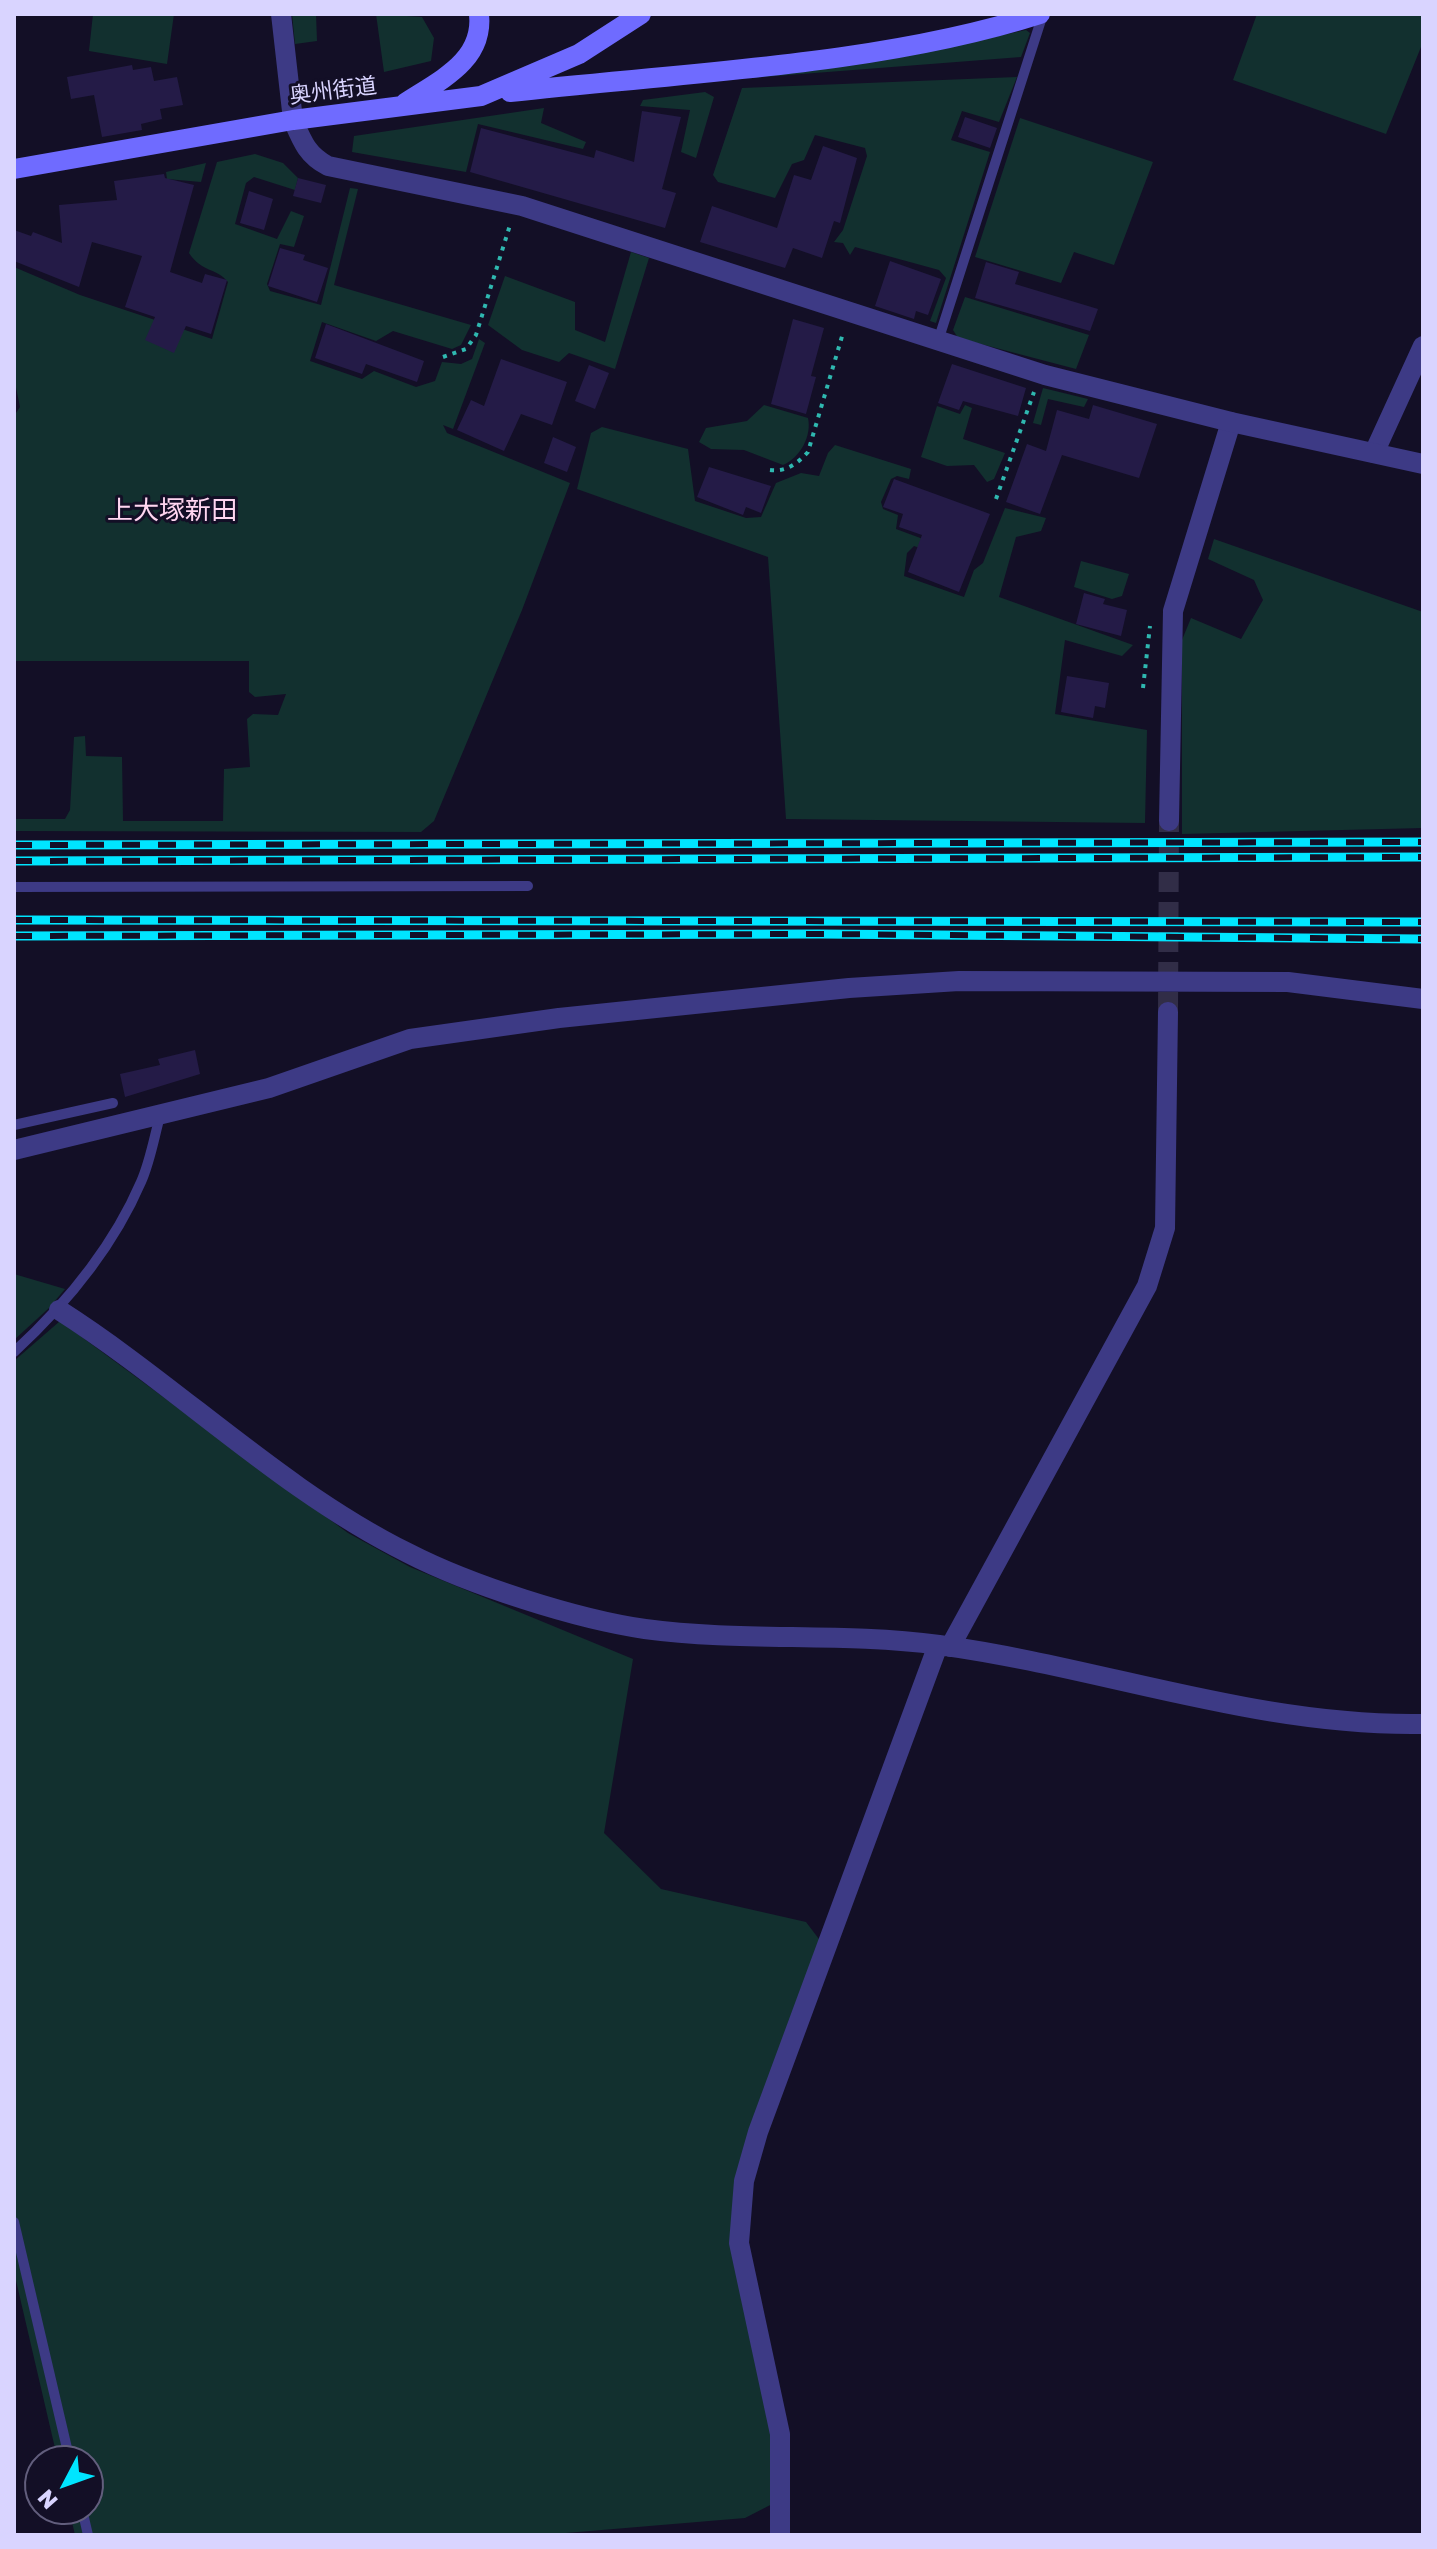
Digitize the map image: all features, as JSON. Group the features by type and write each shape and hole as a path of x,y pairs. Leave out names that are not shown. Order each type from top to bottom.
{"main road":[{"path":"399,107 464,63 478,43 479,14"},
{"name":"奥州街道","path":"14,169 293,120 481,96 579,54 641,14"},
{"path":"481,96 864,52 935,40 1041,14"}],"street":[{"path":"281,14 293,120 304,148 314,159 328,166 516,204 1040,374 1231,422 1423,464"},
{"path":"1374,453 1423,346"},
{"path":"1169,821 1173,611 1231,422"},
{"path":"14,1150 269,1088 410,1039 559,1018 834,990 959,981 1139,979 1288,982 1423,999"},
{"path":"780,2535 780,2434 739,2243 744,2181 758,2132 944,1646 1147,1286 1165,1228 1168,1012"},
{"path":"59,1310 111,1344 222,1431 361,1528 411,1555 540,1604 645,1629 944,1646 1269,1712 1338,1723 1423,1724"}],"lane":[{"path":"938,341 1041,14"},
{"path":"14,887 528,886"},
{"path":"14,1125 113,1103"},
{"path":"14,1352 59,1310 101,1251 141,1182 160,1116"},
{"path":"14,2222 66,2445"}],"path":[{"path":"443,357 466,349 476,335 516,204"},
{"path":"770,470 780,471 798,463 808,452 849,312"},
{"path":"996,499 1040,374"}],"green space":[{"path":"93,14 174,14 167,64 89,51"},
{"path":"292,14 316,14 317,41 295,44"},
{"path":"376,14 422,17 434,38 431,61 384,72"},
{"path":"1257,14 1423,14 1423,42 1386,134 1233,80"},
{"path":"1026,30 1030,33 1021,57 750,78 929,51"},
{"path":"1017,77 999,122 962,111 951,140 990,152 936,323 930,321 946,278 939,270 855,247 850,255 843,243 834,242 843,230 867,156 865,148 815,135 804,160 792,164 775,198 718,182 713,175 742,88"},
{"path":"705,92 714,97 696,158 681,152 690,110 640,106 643,100"},
{"path":"544,108 541,123 586,142 583,149 478,124 466,172 352,152 354,136"},
{"path":"1020,118 1153,162 1114,265 1074,252 1061,283 975,257"},
{"path":"255,154 283,163 298,178 295,190 254,177 246,183 235,224 277,239 291,211 304,216 294,247 280,244 267,284 270,291 321,305 350,188 358,189 334,285 471,325 461,345 452,349 393,331 376,341 322,322 310,361 362,379 374,371 416,387 435,381 442,362 461,364 472,359 479,339 485,343 453,429 443,425 447,433 570,483 522,610 434,821 421,832 14,831 14,819 65,819 70,810 74,737 85,736 86,756 122,757 123,821 223,821 224,769 250,767 247,719 253,714 278,715 286,694 255,697 249,692 249,661 14,661 14,416 20,407 14,378 14,267 80,295 212,339 228,282 199,264 189,253 217,162"},
{"path":"206,163 201,182 167,179 166,172"},
{"path":"631,252 649,258 615,369 569,353 559,362 522,350 488,325 505,276 575,302 575,330 605,342"},
{"path":"965,297 1089,335 1076,369 958,338 953,330"},
{"path":"1043,388 1088,399 1084,407 1048,399 1041,425 1033,423"},
{"path":"764,405 808,418 806,439 789,462 783,465 744,450 711,449 699,442 706,428 747,421"},
{"path":"965,405 972,408 963,439 1005,453 994,479 987,482 974,465 947,466 921,457 937,406 960,414"},
{"path":"602,427 688,449 695,501 746,518 761,517 776,483 801,473 819,476 828,453 835,445 911,469 909,479 897,476 891,479 881,502 883,509 898,515 896,529 950,549 947,557 914,546 907,553 904,576 964,597 974,570 983,563 1005,508 1046,518 1041,531 1016,537 999,597 1133,645 1122,656 1065,640 1055,714 1147,730 1145,823 786,819 768,557 577,489 591,433"},
{"path":"1214,539 1423,612 1423,828 1182,834 1182,640 1191,618 1241,639 1263,600 1254,580 1208,559"},
{"path":"1081,561 1129,574 1122,596 1112,599 1074,587"},
{"path":"14,1274 65,1289 14,1340"},
{"path":"60,1321 348,1533 410,1567 633,1659 604,1833 661,1889 806,1922 825,1947 757,2135 739,2243 780,2432 780,2500 745,2518 542,2535 75,2535 73,2525 104,2525 104,2445 54,2445 14,2272 14,1361"}],"building":[{"path":"132,65 133,70 151,67 154,81 177,77 183,105 160,109 162,119 141,124 142,130 102,137 94,95 71,99 67,77"},
{"path":"642,111 681,117 662,189 676,193 665,228 470,172 481,128 594,158 596,150 634,162"},
{"path":"965,117 997,128 990,148 958,137"},
{"path":"823,146 857,158 840,223 834,221 822,258 793,248 785,268 700,242 712,206 777,228 794,175 811,180"},
{"path":"164,174 165,178 194,185 170,272 202,283 205,274 227,280 211,334 186,326 174,353 145,340 155,317 125,307 142,256 92,242 79,287 14,261 14,230 31,236 33,232 62,243 59,205 117,200 114,181"},
{"path":"298,178 326,185 321,203 293,196"},
{"path":"249,191 273,199 264,230 240,223"},
{"path":"280,248 305,255 303,260 328,268 317,302 268,286"},
{"path":"890,261 941,279 928,315 916,311 914,319 875,306"},
{"path":"986,262 1019,272 1015,284 1098,309 1090,331 975,298"},
{"path":"793,319 824,328 811,376 816,377 806,414 771,404"},
{"path":"326,324 424,361 417,382 366,364 362,374 315,358"},
{"path":"501,359 567,382 552,425 521,414 504,451 457,430 471,400 484,406"},
{"path":"952,364 1026,388 1018,416 963,401 959,410 938,403"},
{"path":"589,365 609,373 595,409 575,401"},
{"path":"1093,405 1157,424 1139,478 1062,455 1040,514 1006,502 1027,444 1046,451 1057,410 1089,419"},
{"path":"553,437 576,447 567,472 544,463"},
{"path":"709,467 771,486 761,513 746,507 743,515 697,497"},
{"path":"894,479 990,514 959,592 908,572 922,535 899,527 903,514 883,507"},
{"path":"1084,593 1105,599 1103,604 1127,610 1121,636 1076,624"},
{"path":"1067,676 1109,683 1105,708 1095,706 1093,718 1061,712"},
{"path":"195,1050 200,1074 125,1097 120,1074 160,1065 158,1059"}],"tunnel":[{"path":"1168,1012 1169,821"}],"railway":[{"path":"14,845 1423,842"},
{"path":"14,861 1423,857"},
{"path":"14,920 1423,922"},
{"path":"14,936 819,934 1423,939"}],"district":[{"name":"上大塚新田","path":"172,511"}]}
